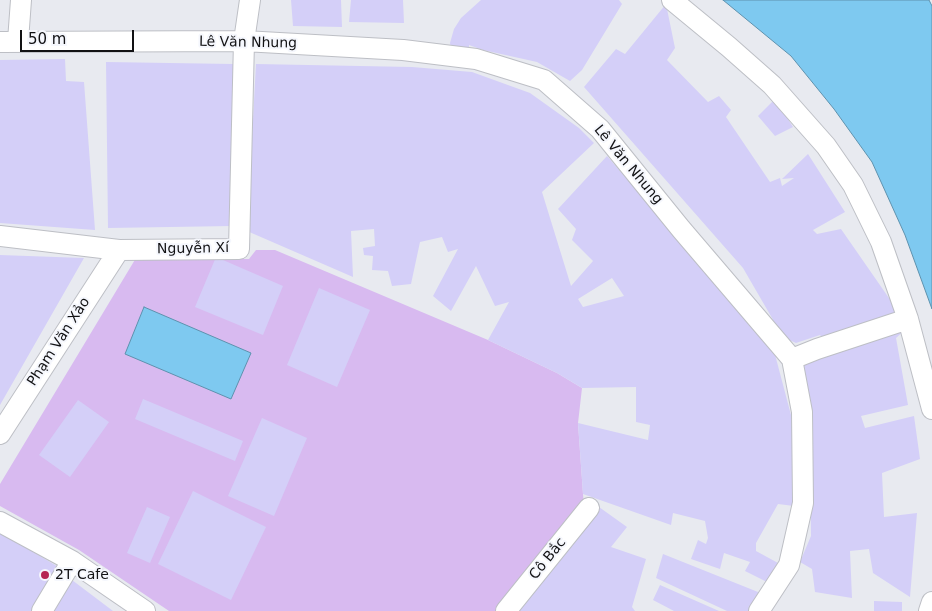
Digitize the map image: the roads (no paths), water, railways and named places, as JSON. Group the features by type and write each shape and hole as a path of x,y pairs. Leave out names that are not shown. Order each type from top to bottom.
{"street":[{"path":"9,42 20,0"},
{"path":"244,41 250,0"},
{"path":"672,0 729,46 772,85 826,146 854,185 881,242 908,319 932,409"},
{"name":"Lê Văn Nhung","path":"9,42 244,41 404,50 476,59 544,80 600,129 681,229 792,360 802,412 803,503 789,565 760,611"},
{"name":"Nguyễn Xí","path":"0,236 119,250 239,249 244,41"},
{"name":"Phạm Văn Xảo","path":"0,434 119,250"},
{"path":"792,360 817,349 908,319"},
{"name":"Cô Bắc","path":"506,611 589,508"},
{"path":"0,522 72,562 145,611"},
{"path":"42,611 72,562"},
{"path":"929,611 932,602"}],"water":[{"path":"723,0 929,0 932,6 932,309 905,235 872,162 834,109 791,56"},
{"path":"144,307 251,353 231,399 125,354"}],"place":[{"name":"2T Cafe","path":"45,575"}]}
